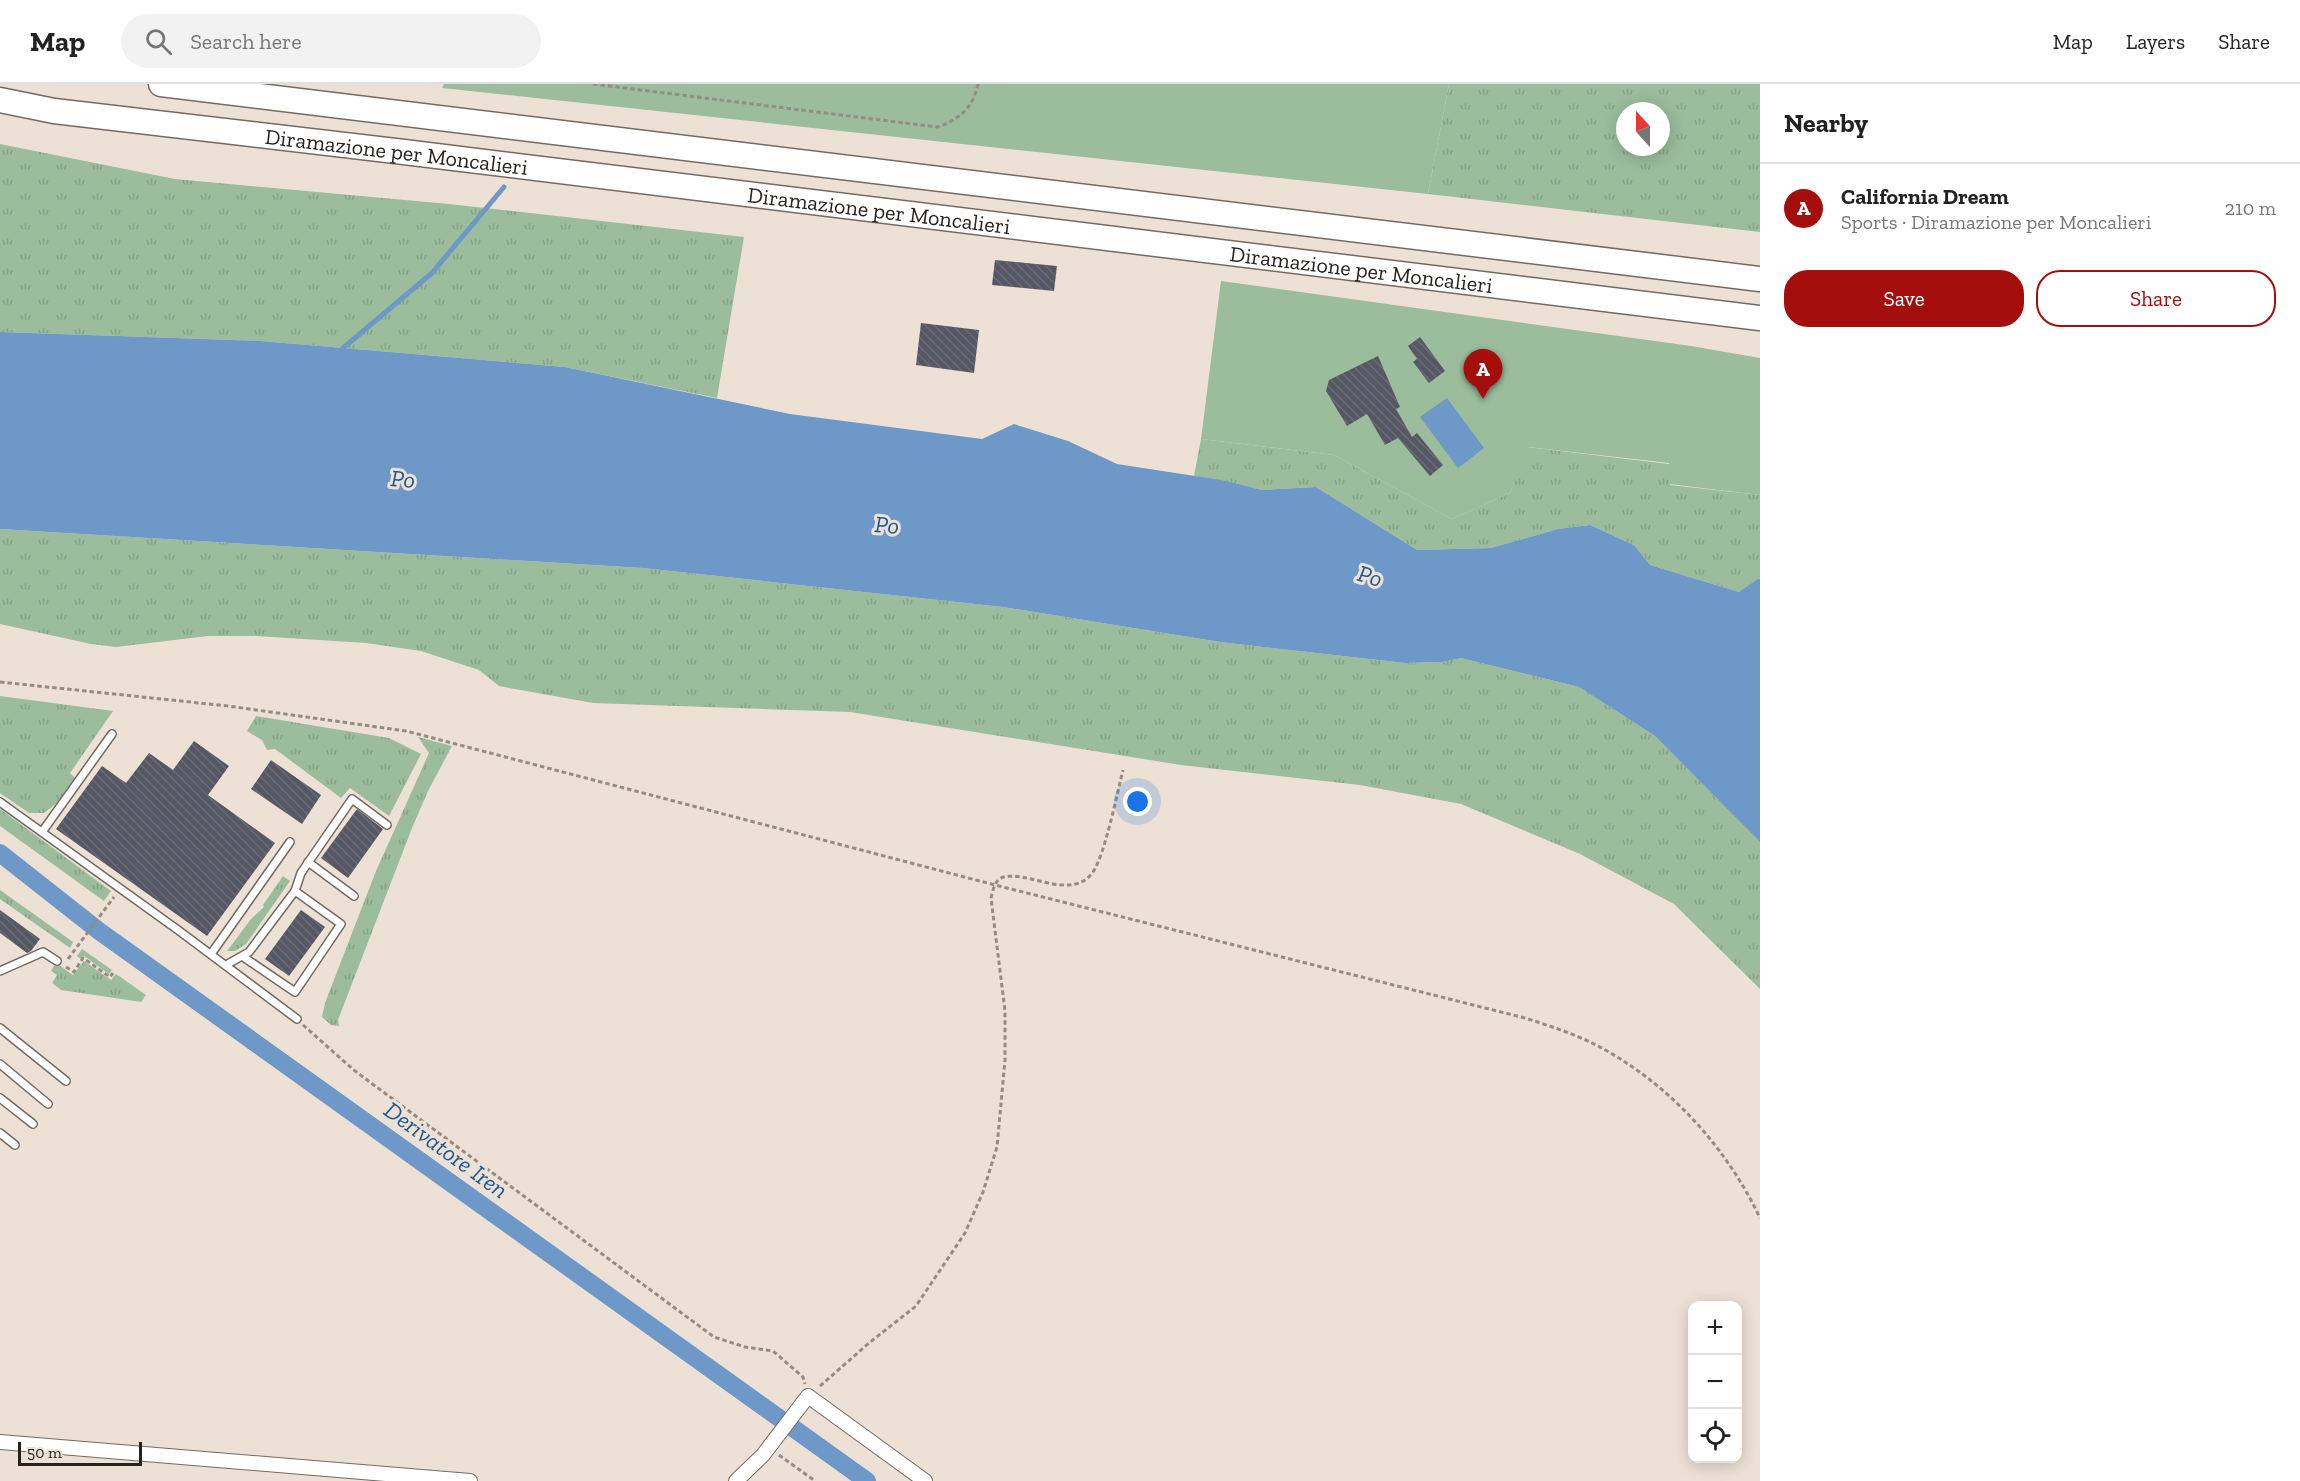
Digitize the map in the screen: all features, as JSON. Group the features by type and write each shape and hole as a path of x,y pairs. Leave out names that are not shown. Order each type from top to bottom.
{"highway":[{"name":"Diramazione per Moncalieri","path":"161,84 1760,279"},
{"name":"Diramazione per Moncalieri","path":"0,100 54,111 1760,318"}],"street":[{"path":"736,1481 763,1455 808,1396 925,1481"},
{"path":"0,1442 470,1481"}],"lane":[{"path":"42,832 112,734"},
{"path":"226,965 249,952 295,891 301,873 352,799 387,825"},
{"path":"0,802 297,1019"},
{"path":"210,954 290,842"},
{"path":"308,862 354,896"},
{"path":"242,956 295,992 341,924 295,891"},
{"path":"0,971 43,952 57,961"},
{"path":"0,1028 66,1081"},
{"path":"0,1064 48,1104"},
{"path":"0,1098 33,1124"},
{"path":"0,1133 15,1145"}],"path":[{"path":"593,84 937,127 952,122 965,112 975,97 978,84"},
{"path":"0,682 228,706 406,731 995,885 1525,1018 1561,1029 1616,1057 1674,1100 1729,1162 1760,1218"},
{"path":"297,1019 355,1071 714,1337 746,1347 773,1351 803,1377 808,1396 916,1306 964,1233 983,1192 998,1147 1005,1060 1005,1011 991,898 995,885 1000,879 1011,877 1068,885 1081,883 1093,872 1101,854 1123,770"},
{"path":"75,950 114,897"},
{"path":"57,961 74,972 83,958 110,977 113,973"},
{"path":"763,1455 779,1455 815,1481"}],"green space":[{"path":"444,84 1449,84 1428,194 442,88"},
{"path":"1449,84 1760,84 1760,232 1428,194"},
{"path":"0,144 175,179 449,204 744,237 717,398 565,367 261,341 0,332"},
{"path":"1221,281 1691,346 1760,358 1760,495 1669,484 1669,463 1528,447 1510,493 1452,519 1334,455 1201,439"},
{"path":"1201,439 1334,455 1452,519 1510,493 1527,447 1669,464 1670,485 1760,495 1760,580 1739,592 1650,565 1634,545 1590,525 1558,529 1491,548 1417,550 1316,487 1262,490 1194,476"},
{"path":"0,529 643,568 1003,607 1220,642 1405,663 1442,662 1461,658 1579,687 1655,736 1760,842 1760,989 1674,904 1580,854 1461,804 1360,785 1181,765 850,712 593,703 499,686 479,670 421,651 366,643 256,636 208,636 116,647 91,644 0,624"},
{"path":"0,696 113,711 70,773 75,778 57,803 44,813 29,813 0,793"},
{"path":"256,716 389,738 421,754 389,816 350,788 341,798 275,749 267,750 262,740 247,731"},
{"path":"418,737 452,746 428,791 412,828 338,1020 339,1026 331,1025 322,1017 325,1003 376,871 429,753"},
{"path":"0,809 111,891 104,901 0,826"},
{"path":"283,876 290,881 246,944 235,951 227,951 251,919 264,907 263,905"},
{"path":"0,890 73,942 70,948 0,899"},
{"path":"82,949 112,970 109,974 84,956 81,959 77,956"},
{"path":"84,961 111,980 116,974 146,995 141,1002 61,990 52,983 57,975 51,971 56,963 73,975"}],"water":[{"name":"Po","path":"0,332 261,341 565,367 790,414 982,439 1014,424 1068,441 1117,464 1221,480 1262,490 1316,487 1417,550 1491,548 1558,529 1590,525 1634,545 1650,565 1739,592 1758,579 1760,580 1760,842 1655,736 1579,687 1461,658 1442,662 1405,663 1220,642 1003,607 643,568 0,529"},
{"path":"1447,398 1484,448 1458,468 1420,417"}],"building":[{"path":"995,260 1057,266 1054,291 992,285"},
{"path":"921,323 979,330 974,373 916,365"},
{"path":"1420,337 1445,371 1429,383 1413,362 1417,359 1408,346"},
{"path":"1378,356 1400,407 1396,409 1412,437 1417,433 1443,465 1430,476 1398,438 1385,445 1367,414 1347,426 1326,391 1329,380"},
{"path":"194,741 229,766 208,795 275,843 207,936 56,829 102,766 126,783 149,753 173,770"},
{"path":"271,760 321,795 302,824 251,789"},
{"path":"357,809 383,829 348,878 321,858"},
{"path":"0,910 40,939 31,951 27,953 0,933"},
{"path":"301,910 325,927 289,976 265,959"}],"waterway":[{"path":"343,348 432,273 504,187"},
{"name":"Derivatore Iren","path":"0,853 99,931 867,1481"}],"place":[{"name":"California Dream","path":"1483,399"}]}
